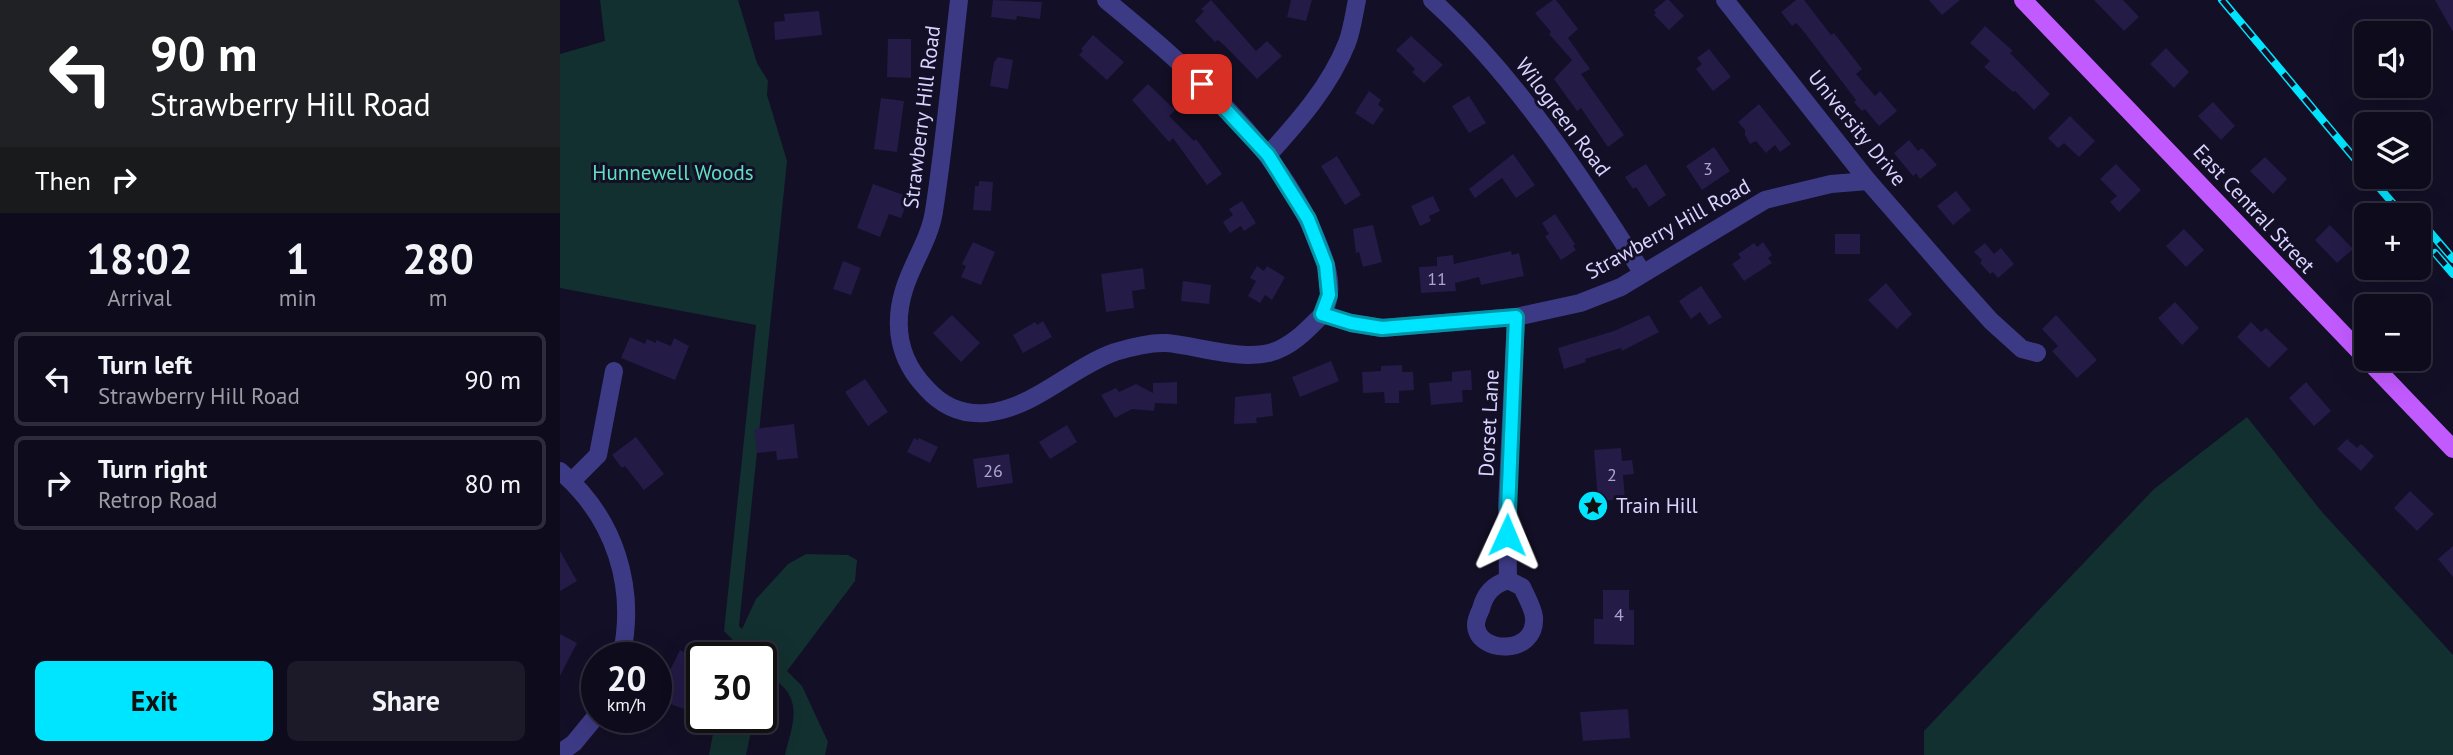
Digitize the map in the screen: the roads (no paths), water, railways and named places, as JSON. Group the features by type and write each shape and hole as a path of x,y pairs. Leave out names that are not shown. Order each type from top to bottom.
{"main road":[{"name":"East Central Street","path":"2023,0 2453,449"}],"street":[{"name":"Strawberry Hill Road","path":"959,0 947,124 933,219 904,290 899,326 902,353 918,380 938,401 961,411 984,413 1003,410 1027,401 1113,353 1141,345 1165,343 1261,355 1290,343 1322,314 1351,323 1382,328 1516,317 1580,303 1620,287 1765,200 1831,184 1868,181"},
{"path":"1106,0 1202,84 1268,155 1308,219 1326,265 1329,295 1322,314"},
{"path":"1268,155 1307,112 1331,73 1347,43 1357,0"},
{"name":"Wilogreen Road","path":"1432,0 1488,55 1596,200 1642,272"},
{"name":"University Drive","path":"1725,0 1868,181 1955,281 1991,321 2022,349 2037,354"},
{"name":"Dorset Lane","path":"1508,580 1507,507 1516,317"},
{"path":"614,371 598,455 566,476 600,516 618,556 627,599 624,642"},
{"path":"1508,580 1522,587 1534,617 1531,634 1522,643 1510,647 1498,646 1481,637 1476,625 1484,597 1496,584 1508,580"},
{"path":"560,753 582,733"}],"railway":[{"path":"2222,0 2354,158"},
{"path":"2380,189 2393,203"},
{"path":"2431,233 2453,259"},
{"path":"2435,253 2453,274"}],"place":[{"name":"Train Hill","path":"1593,506"}],"park label":[{"name":"Hunnewell Woods","path":"673,173"}]}
